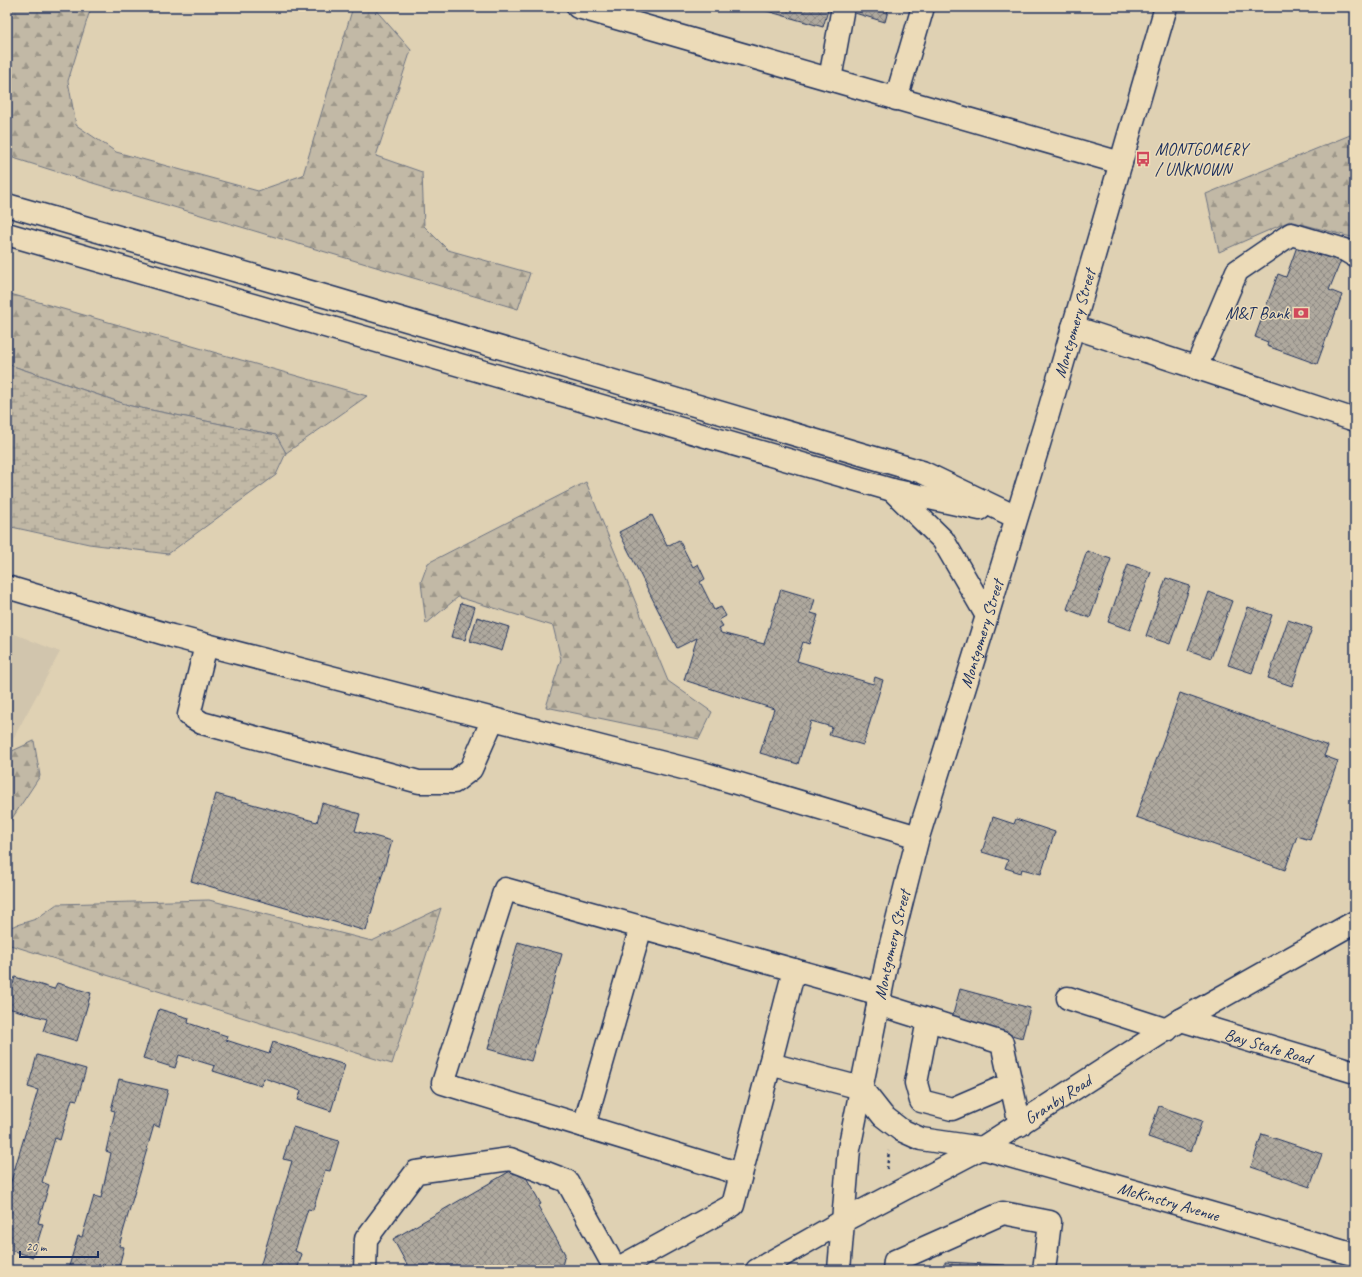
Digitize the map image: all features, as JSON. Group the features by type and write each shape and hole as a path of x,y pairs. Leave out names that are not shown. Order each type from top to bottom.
{"main road":[{"path":"578,7 1121,163"},
{"path":"830,80 843,7"},
{"path":"896,99 923,7"},
{"name":"Montgomery Street","path":"839,1270 849,1149 888,956 918,837 987,616 1166,7"},
{"path":"7,205 336,299 922,472 1016,516"},
{"path":"7,234 892,490 1016,516"},
{"path":"1196,368 1236,271 1291,234 1345,250 1355,256"},
{"path":"1073,327 1355,420"},
{"path":"892,490 943,540 987,616"},
{"path":"7,587 206,645 706,774 918,837"},
{"path":"206,645 189,715 202,723 419,782 454,782 472,769 493,719"},
{"path":"741,1174 443,1083 505,890 794,970 879,999 928,1020 1002,1043 1020,1125"},
{"name":"Granby Road","path":"757,1270 843,1221 982,1148 1174,1025 1355,922"},
{"path":"584,1126 641,927"},
{"path":"365,1270 366,1239 416,1172 510,1159 567,1181 616,1270 733,1205 794,970"},
{"name":"Bay State Road","path":"1068,998 1355,1072"},
{"path":"928,1020 916,1083 921,1101 952,1109 1010,1084"},
{"path":"770,1064 861,1088"},
{"name":"McKinstry Avenue","path":"861,1088 883,1116 901,1130 921,1139 982,1148 1355,1256"},
{"path":"894,1270 895,1261 1003,1213 1050,1222 1044,1270"}],"path":[{"path":"887,1169 889,1149"}],"shaded area":[{"path":"7,631 60,652 7,750"}],"green space":[{"path":"7,7 91,7 68,81 76,125 116,152 258,191 303,175 353,7 373,7 411,50 376,156 422,172 424,226 448,250 530,273 518,309 96,184 7,156"},
{"path":"1355,133 1355,238 1290,221 1219,252 1206,194"},
{"path":"7,293 367,396 286,453 275,435 131,406 7,364"},
{"path":"7,364 131,406 276,435 286,453 276,475 168,554 89,544 7,526"},
{"path":"586,482 668,681 712,712 699,739 546,707 561,659 553,626 458,597 426,624 421,582 428,563"},
{"path":"34,741 40,776 7,826 7,757 10,752"},
{"path":"209,900 372,941 441,908 392,1064 7,944 7,928 36,919 57,904"}],"building":[{"path":"753,7 829,7 823,27"},
{"path":"846,7 889,7 885,22 848,11"},
{"path":"1299,241 1342,258 1329,290 1342,295 1317,364 1267,346 1268,342 1255,337 1278,274 1286,277"},
{"path":"652,515 667,546 679,540 693,567 698,564 705,579 700,582 714,610 721,607 726,616 719,620 723,626 719,628 721,633 764,644 781,589 815,599 811,613 818,615 809,644 803,642 797,661 873,684 875,677 883,680 863,745 829,735 832,727 811,721 798,764 760,753 774,709 684,680 697,638 677,648 619,532"},
{"path":"1087,551 1111,559 1090,618 1067,609"},
{"path":"1128,564 1151,572 1130,630 1108,622"},
{"path":"1166,578 1190,586 1170,644 1146,636"},
{"path":"1209,592 1232,601 1211,658 1188,650"},
{"path":"461,603 475,607 465,640 451,637"},
{"path":"1248,607 1272,615 1252,673 1228,665"},
{"path":"477,617 509,627 502,651 470,641"},
{"path":"1288,620 1312,628 1292,686 1268,678"},
{"path":"1180,693 1328,746 1324,756 1338,761 1310,840 1297,836 1285,870 1136,817"},
{"path":"216,794 317,822 322,803 360,814 355,831 392,841 366,931 191,881"},
{"path":"993,817 1014,824 1016,819 1055,832 1041,874 1022,869 1021,873 1005,868 1008,860 982,852"},
{"path":"518,942 562,954 531,1061 488,1049"},
{"path":"15,977 54,989 57,983 91,993 77,1041 43,1031 47,1019 8,1008 7,1012 7,982 13,984"},
{"path":"960,989 1030,1008 1022,1038 952,1018"},
{"path":"159,1009 189,1018 188,1023 227,1036 226,1040 269,1054 273,1042 345,1065 331,1111 298,1100 301,1091 264,1078 261,1086 213,1071 215,1066 179,1055 175,1068 143,1058"},
{"path":"37,1055 86,1069 77,1100 72,1099 60,1140 55,1138 42,1182 49,1185 38,1223 43,1224 33,1257 7,1249 7,1195 38,1090 28,1087"},
{"path":"119,1079 168,1090 159,1127 154,1125 119,1246 124,1247 118,1270 84,1270 69,1266 78,1236 82,1237 94,1196 101,1198 111,1153 106,1151 115,1111 111,1110"},
{"path":"1159,1106 1202,1121 1191,1152 1148,1137"},
{"path":"293,1127 339,1141 330,1171 325,1170 313,1210 308,1209 295,1251 302,1254 297,1270 259,1270 292,1161 283,1159"},
{"path":"1262,1134 1322,1154 1310,1187 1251,1167"},
{"path":"512,1170 514,1174 522,1170 541,1204 538,1206 565,1254 561,1270 410,1270 393,1239"},
{"path":"945,1262 1005,1265 1004,1270 945,1270"},
{"path":"916,1267 945,1270 914,1270"}],"place":[{"name":"MONTGOMERY / UNKNOWN","path":"1143,159"},
{"name":"M&T Bank","path":"1301,313"}]}
